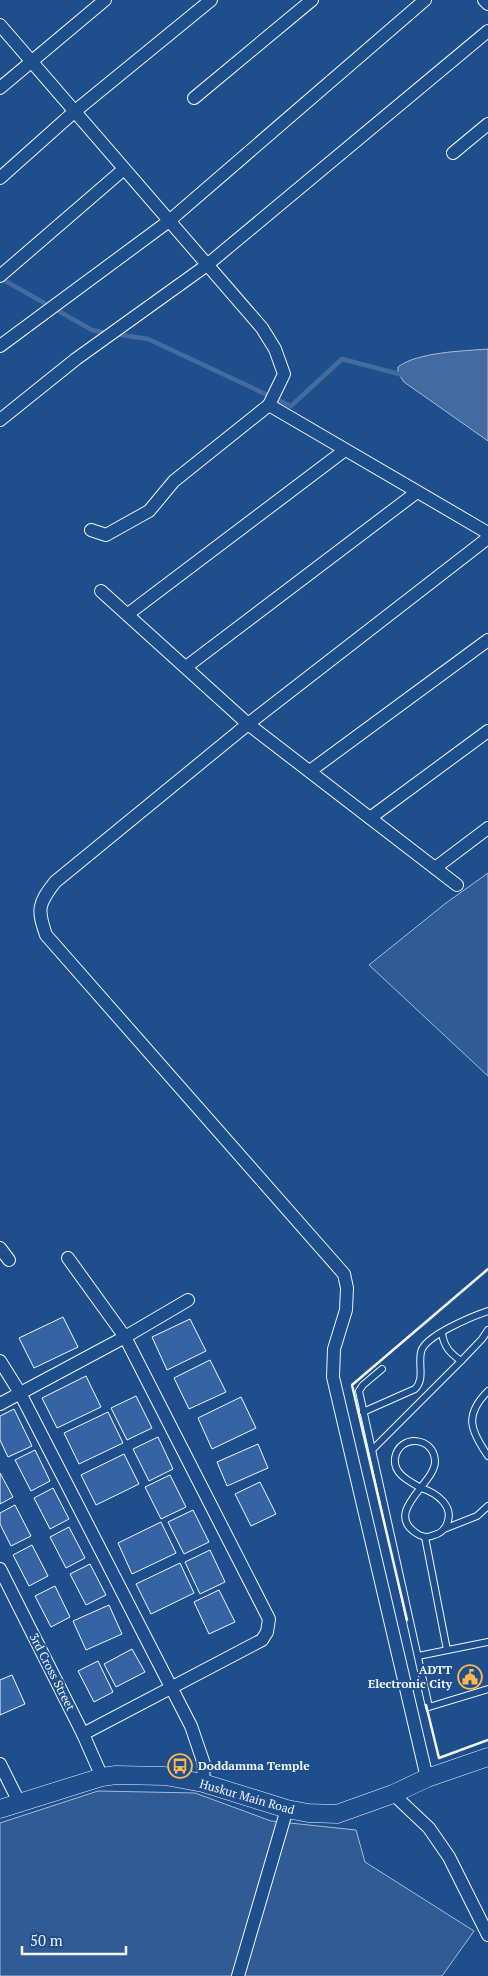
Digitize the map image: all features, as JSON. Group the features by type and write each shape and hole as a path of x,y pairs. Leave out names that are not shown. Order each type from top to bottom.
{"main road":[{"name":"Huskur Main Road","path":"0,1809 102,1777 116,1775 165,1776 203,1783 287,1810 308,1814 337,1814 393,1794 427,1778 488,1757"}],"street":[{"path":"0,88 105,0"},
{"path":"0,178 74,112 211,0"},
{"path":"194,98 312,0"},
{"path":"0,346 169,221 425,0"},
{"path":"484,0 488,4"},
{"path":"0,25 262,328 275,349 284,374 268,405 174,481 149,511 106,535 91,530"},
{"path":"0,420 76,359 207,265 488,31"},
{"path":"452,153 488,124"},
{"path":"0,276 124,169"},
{"path":"268,405 488,533"},
{"path":"128,614 345,450"},
{"path":"186,668 417,492"},
{"path":"427,1778 333,1377 334,1349 346,1310 347,1288 344,1274 46,935 39,914 44,896 55,882 248,724 488,538"},
{"path":"101,591 248,724 457,885"},
{"path":"310,771 488,640"},
{"path":"370,818 488,731"},
{"path":"435,868 488,828"},
{"path":"0,1248 9,1260"},
{"path":"68,1258 125,1337 269,1619 267,1632 262,1640 83,1734"},
{"path":"0,1404 125,1337 188,1300"},
{"path":"0,1361 20,1393 191,1726 204,1764 203,1783"},
{"name":"3rd Cross Street","path":"0,1569 83,1734 102,1777"},
{"path":"0,1764 19,1802"},
{"path":"393,1794 430,1828 449,1857 488,1935"},
{"path":"238,1976 287,1810"}],"lane":[{"path":"363,1412 415,1389 420,1380 421,1352 428,1340 474,1315 488,1311"},
{"path":"372,1450 461,1361 488,1330"},
{"path":"442,1333 444,1344 450,1354 461,1361"},
{"path":"382,1369 363,1384 358,1391 429,1707 488,1689"},
{"path":"488,1390 473,1410 472,1428 488,1456"},
{"path":"444,1529 448,1521 448,1508 441,1498 431,1491 421,1488 398,1473 395,1464 396,1452 403,1444 413,1440 424,1442 432,1450 435,1462 430,1474 421,1488 410,1500 406,1510 406,1519 411,1529 425,1537 435,1535 444,1529 477,1516 488,1506"},
{"path":"425,1537 447,1650"},
{"path":"418,1656 488,1642"}],"shaded area":[{"path":"488,349 488,441 404,382 398,373 398,367 406,362 428,355"},
{"path":"488,873 488,1076 369,965 446,903"},
{"path":"98,1791 195,1793 271,1821 356,1830 365,1862 474,1931 442,1976 0,1976 0,1823"}],"building":[{"path":"63,1317 78,1347 34,1368 19,1338"},
{"path":"190,1319 206,1351 167,1370 152,1337"},
{"path":"210,1360 226,1392 189,1409 174,1378"},
{"path":"86,1376 101,1407 57,1428 42,1398"},
{"path":"136,1396 152,1428 127,1440 111,1408"},
{"path":"241,1397 256,1428 212,1449 198,1418"},
{"path":"14,1409 32,1446 8,1457 0,1440 0,1416"},
{"path":"108,1412 123,1443 79,1464 64,1433"},
{"path":"158,1437 173,1469 149,1481 133,1449"},
{"path":"258,1444 268,1468 227,1486 217,1462"},
{"path":"35,1450 50,1481 31,1491 15,1460"},
{"path":"124,1454 139,1484 96,1505 81,1475"},
{"path":"0,1473 13,1497 0,1504"},
{"path":"170,1475 186,1507 161,1519 145,1487"},
{"path":"260,1482 276,1514 251,1526 235,1494"},
{"path":"53,1488 69,1519 50,1529 34,1498"},
{"path":"15,1505 31,1536 11,1546 0,1524 0,1513"},
{"path":"193,1510 209,1542 184,1554 168,1522"},
{"path":"161,1522 176,1553 132,1574 118,1543"},
{"path":"69,1527 85,1558 66,1568 50,1537"},
{"path":"32,1545 48,1576 29,1586 13,1555"},
{"path":"210,1550 225,1582 200,1594 185,1562"},
{"path":"180,1563 194,1593 151,1614 136,1584"},
{"path":"90,1564 106,1595 86,1605 70,1574"},
{"path":"55,1586 70,1617 51,1627 35,1596"},
{"path":"219,1590 235,1622 209,1634 194,1602"},
{"path":"109,1605 122,1634 86,1650 73,1621"},
{"path":"132,1649 145,1672 116,1687 104,1664"},
{"path":"98,1661 113,1692 94,1702 78,1671"},
{"path":"12,1675 25,1704 0,1715 0,1680"}],"waterway":[{"path":"0,278 92,330 107,333"},
{"path":"115,334 148,339 291,406 342,359 403,375"}],"wall":[{"path":"407,1620 352,1385 488,1269"},
{"path":"426,1705 439,1758 488,1740"}],"place":[{"name":"ADTT Electronic City","path":"470,1677"},
{"name":"Doddamma Temple","path":"180,1766"}]}
